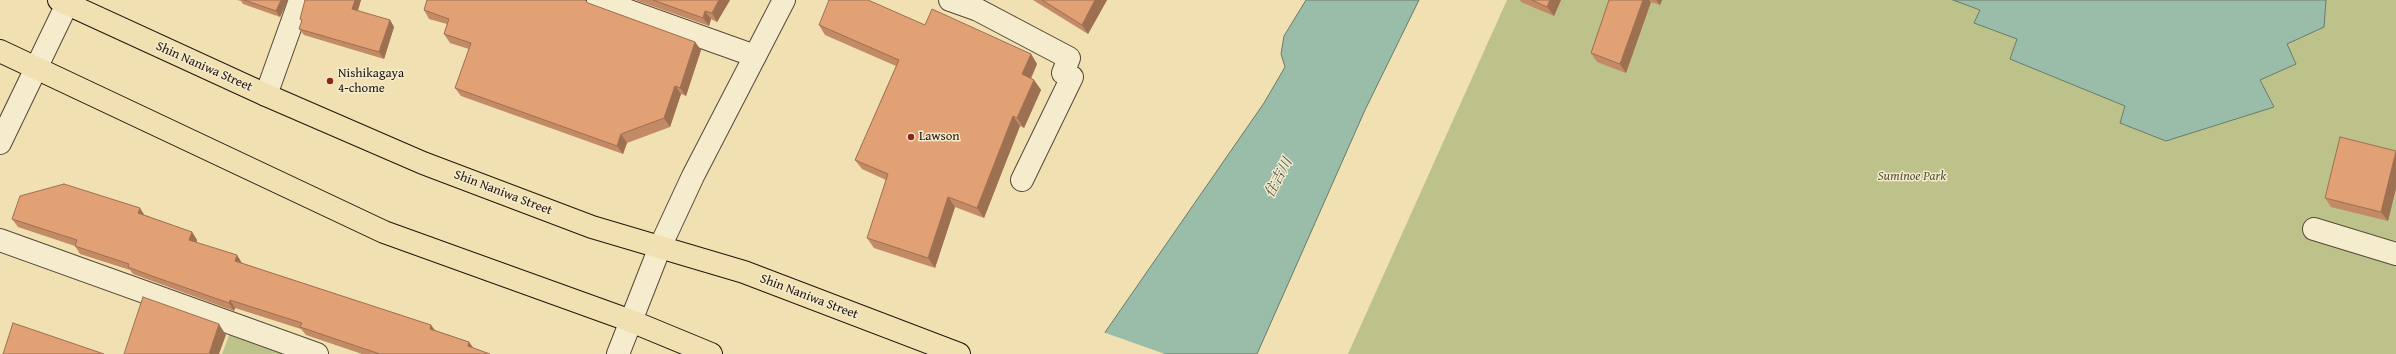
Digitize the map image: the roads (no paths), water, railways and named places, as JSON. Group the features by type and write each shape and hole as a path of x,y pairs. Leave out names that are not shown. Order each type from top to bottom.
{"main road":[{"name":"Shin Naniwa Street","path":"65,1 266,95 423,163 592,227 744,272 959,354"},
{"path":"0,51 35,69 384,232 630,321 711,354"}],"street":[{"path":"266,95 300,0"},
{"path":"598,0 755,56"},
{"path":"618,354 660,247 693,176 784,0"},
{"path":"950,0 978,10 1069,58 1063,72 1072,77 1022,180"},
{"path":"0,144 65,1"},
{"path":"2314,229 2396,254"},
{"path":"0,240 317,354"}],"water":[{"name":"住吉川","path":"1306,0 1419,0 1365,110 1257,354 1090,354 1264,103 1285,67 1281,54 1284,36"},
{"path":"1953,0 2326,0 2324,27 2287,44 2296,64 2260,80 2274,107 2166,141 2120,123 2125,106 2010,59 2017,39 1974,23 1980,10"}],"place":[{"name":"Nishikagaya 4-chome","path":"330,81"},
{"name":"Lawson","path":"911,137"}],"park label":[{"name":"Suminoe Park","path":"1912,177"}]}
